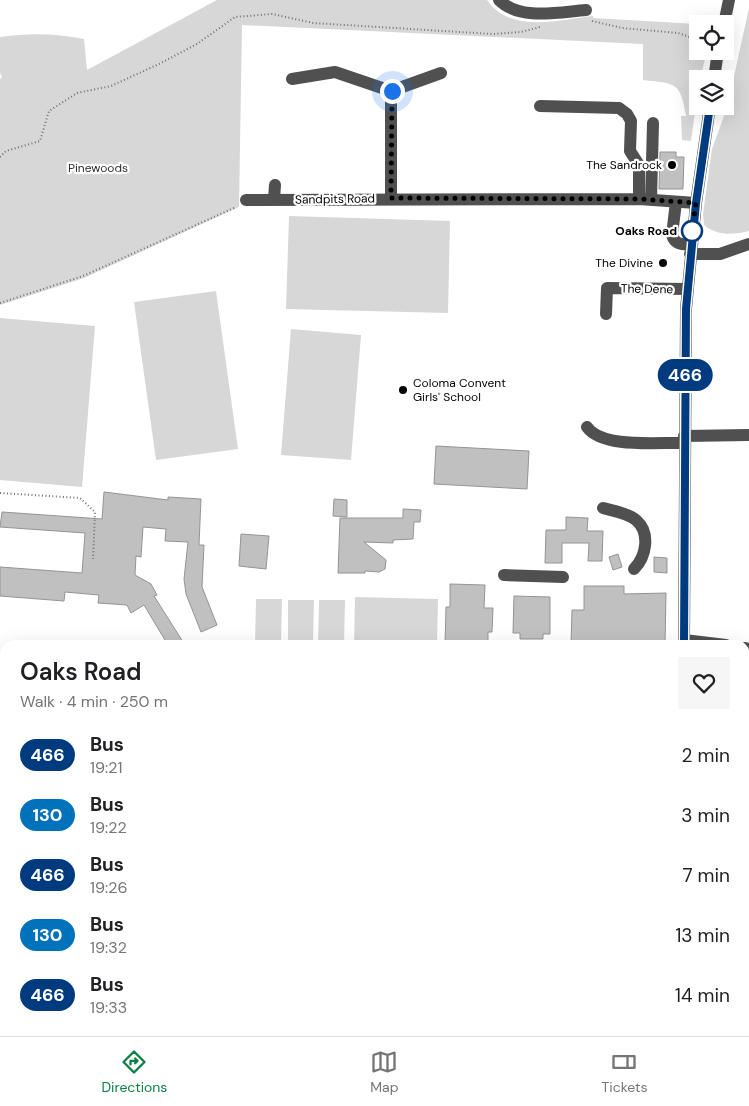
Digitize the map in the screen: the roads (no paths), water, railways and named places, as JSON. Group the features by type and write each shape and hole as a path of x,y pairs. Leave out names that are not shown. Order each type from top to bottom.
{"street":[{"path":"499,0 516,11 588,16"},
{"path":"726,15 729,0"},
{"path":"292,79 335,72 392,91 441,73"},
{"path":"391,198 392,91"},
{"path":"540,106 619,108 627,114 630,121 630,151 638,165 645,200"},
{"path":"684,640 684,439 687,290 690,250 709,115"},
{"path":"645,200 653,123"},
{"path":"274,200 275,185"},
{"name":"Sandpits Road","path":"246,200 391,198 645,200 696,203"},
{"path":"676,202 672,235 674,241 678,244 690,250 720,254 749,244"},
{"name":"The Dene","path":"606,314 607,282 687,290"},
{"path":"587,427 591,432 606,440 749,436"},
{"path":"603,508 630,516 640,525 645,547 641,562 634,569"},
{"path":"504,575 563,577"}],"place":[{"name":"The Sandrock","path":"672,165"},
{"name":"Oaks Road","path":"692,231"},
{"name":"The Divine","path":"663,263"},
{"name":"Coloma Convent Girls' School","path":"403,390"}],"park label":[{"name":"Pinewoods","path":"98,168"}]}
